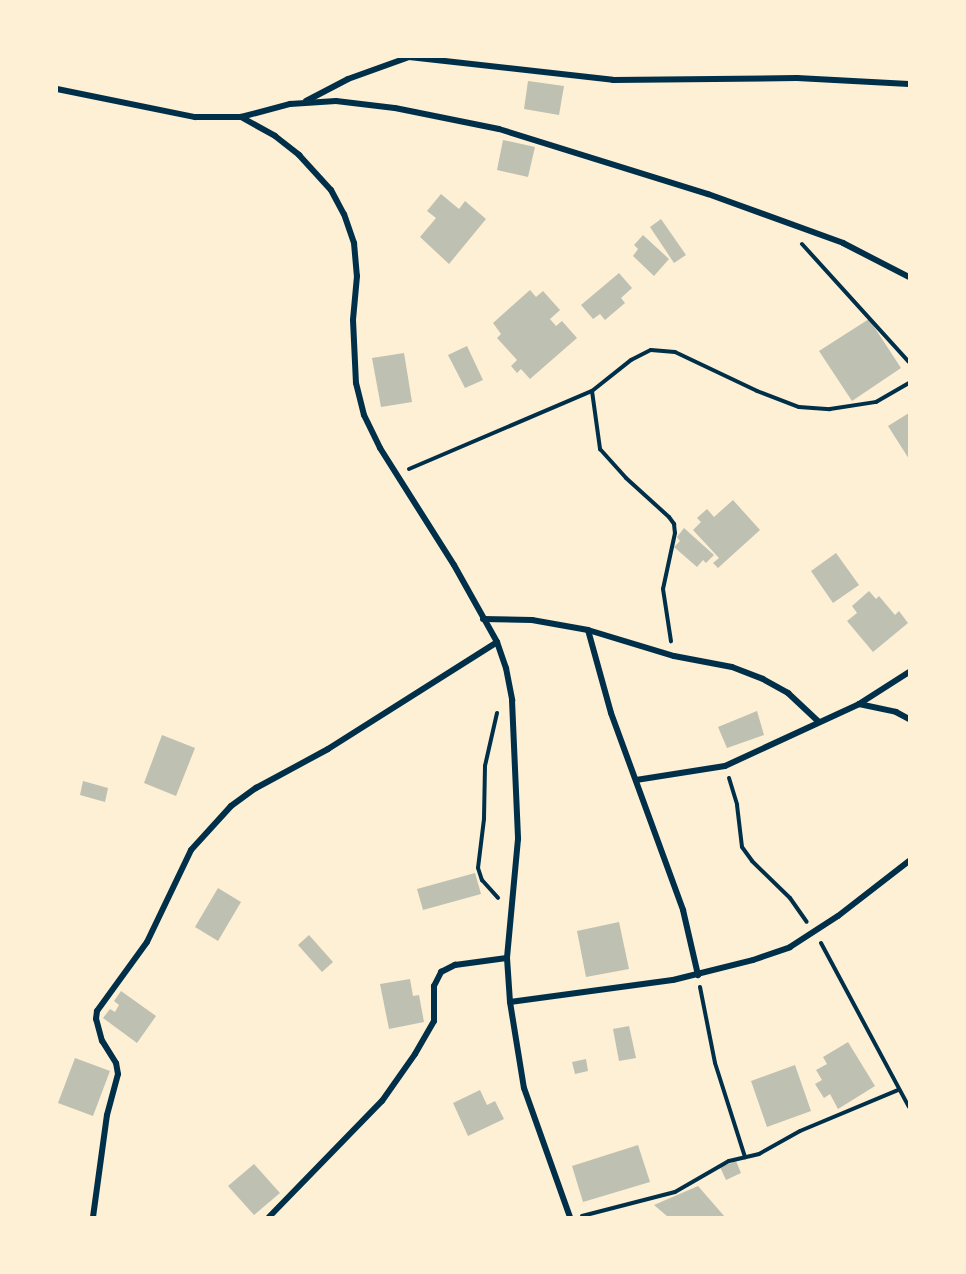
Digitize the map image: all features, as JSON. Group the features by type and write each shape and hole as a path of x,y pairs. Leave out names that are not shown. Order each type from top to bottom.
{"street":[{"path":"303,102 348,79 409,57 613,80 797,78 909,84"},
{"path":"57,89 195,117 241,117 303,102 336,101 395,108 499,129 708,194 780,219 843,243 909,277"},
{"path":"241,117 275,136 299,155 331,190 344,214 354,243 357,276 353,320 356,383 364,415 380,448 454,565 497,642 506,668 512,700 518,839 507,958 510,1002 524,1088 570,1217"},
{"path":"483,619 532,620 588,630 674,656 732,667 763,679 788,693 819,722"},
{"path":"588,630 611,713 683,910 698,975"},
{"path":"93,1217 107,1115 118,1074 116,1063 102,1041 96,1019 97,1011 100,1003 147,942 190,850 231,806 255,788 328,749 497,642"},
{"path":"636,780 726,766 859,704 909,672"},
{"path":"859,704 896,712 909,719"},
{"path":"510,1002 698,975 790,947 815,933 909,861"},
{"path":"269,1217 389,1092 431,1027 435,1007 434,986 441,972 455,965 507,958"}],"path":[{"path":"780,219 909,362"},
{"path":"397,474 592,391 631,360 651,350 675,352 799,407 830,410 876,402 909,383"},
{"path":"592,391 600,449 626,478 674,524 675,534 663,588 674,656"},
{"path":"497,710 485,766 484,819 478,868 489,890 513,906"},
{"path":"726,766 737,805 742,847 752,861 790,898 815,933 909,1107"},
{"path":"698,975 715,1063 745,1157"},
{"path":"578,1217 675,1192 729,1161 759,1154 800,1131 898,1090"}],"building":[{"path":"528,81 564,86 559,115 524,109"},
{"path":"503,140 535,147 528,177 497,170"},
{"path":"441,194 459,209 465,201 486,219 449,264 420,237 436,218 427,211"},
{"path":"661,219 686,255 674,263 650,227"},
{"path":"643,235 669,259 654,276 633,256 638,249 634,245"},
{"path":"619,273 632,288 621,298 625,303 605,320 600,314 593,319 581,305"},
{"path":"530,290 536,297 543,291 560,310 550,319 556,326 562,321 577,338 530,379 521,369 517,373 511,366 517,360 497,338 501,334 493,323"},
{"path":"869,319 901,368 852,401 819,351"},
{"path":"467,346 483,380 465,388 448,355"},
{"path":"404,353 412,402 381,407 372,358"},
{"path":"909,413 909,459 888,426"},
{"path":"733,500 760,530 718,568 713,563 719,558 693,530 701,522 697,518 707,509 714,517"},
{"path":"684,528 714,555 706,563 703,560 697,567 674,547 680,541 677,537"},
{"path":"836,553 859,585 833,603 811,571"},
{"path":"869,591 876,599 879,596 895,615 899,611 908,623 873,652 847,621 857,613 852,606"},
{"path":"757,711 764,735 727,748 718,727"},
{"path":"162,735 195,748 176,796 144,783"},
{"path":"83,781 108,788 105,802 80,795"},
{"path":"475,873 481,894 423,910 417,889"},
{"path":"218,888 241,902 218,941 195,927"},
{"path":"619,922 629,969 586,977 577,931"},
{"path":"309,935 333,962 322,972 298,945"},
{"path":"410,979 413,996 419,995 424,1022 389,1029 380,984"},
{"path":"121,991 156,1016 137,1043 103,1018 110,1009 115,1012 119,1005 114,1001"},
{"path":"629,1026 636,1058 619,1061 613,1029"},
{"path":"848,1042 875,1086 838,1109 830,1094 824,1098 815,1084 822,1080 816,1070 827,1064 823,1057"},
{"path":"75,1058 110,1071 93,1116 58,1103"},
{"path":"586,1059 588,1071 575,1074 572,1062"},
{"path":"795,1065 811,1111 767,1127 751,1081"},
{"path":"480,1090 487,1105 495,1101 504,1119 468,1136 453,1103"},
{"path":"638,1145 650,1182 583,1202 572,1166"},
{"path":"736,1161 741,1173 726,1180 720,1167"},
{"path":"254,1164 280,1193 254,1215 228,1186"},
{"path":"698,1186 725,1217 668,1217 654,1205"}]}
